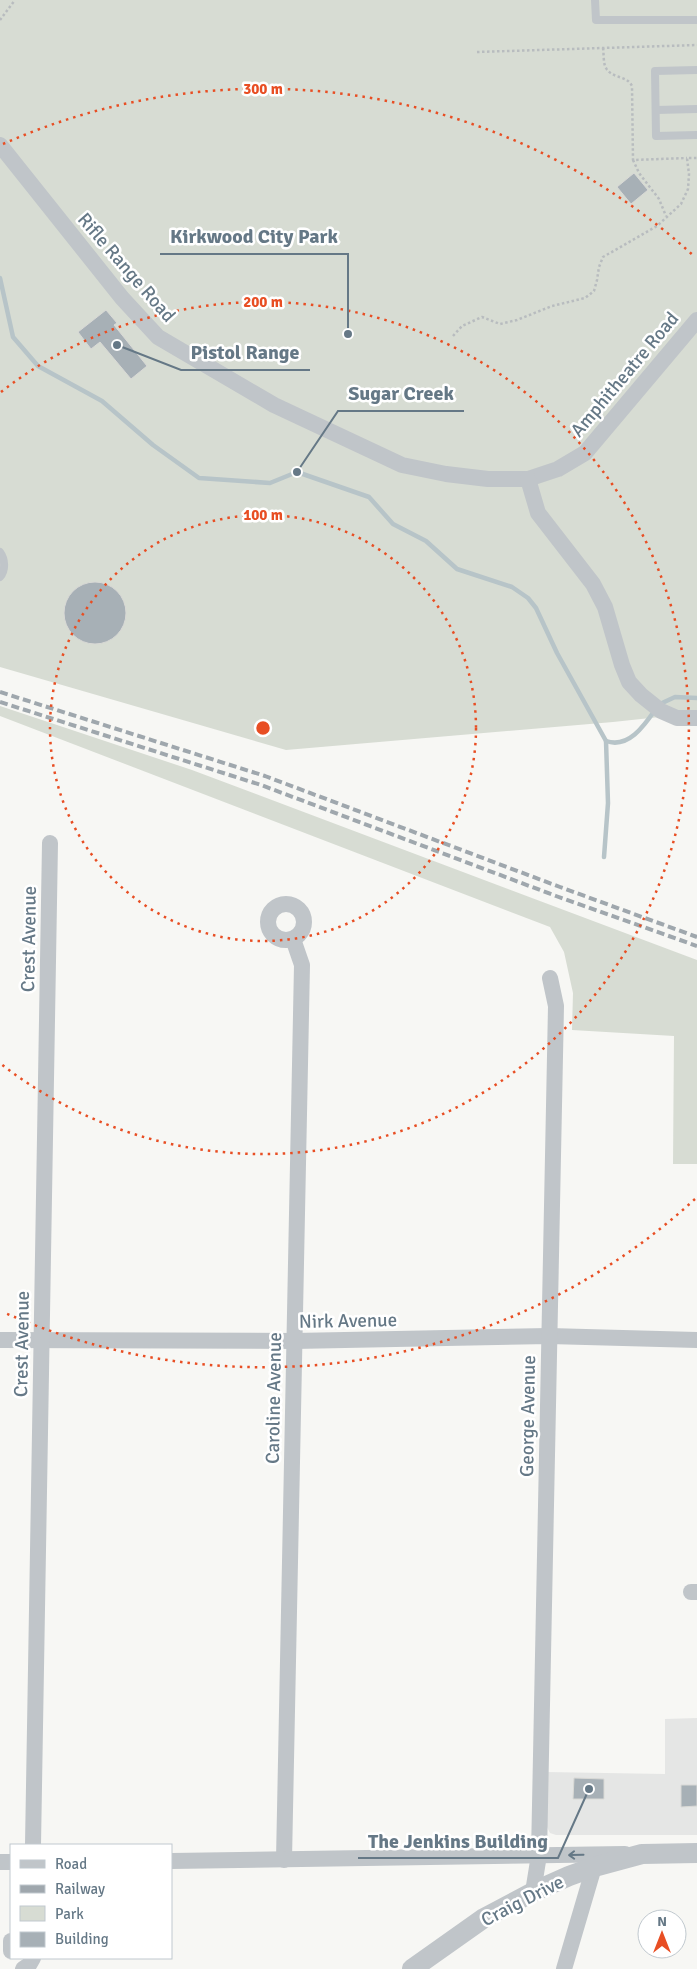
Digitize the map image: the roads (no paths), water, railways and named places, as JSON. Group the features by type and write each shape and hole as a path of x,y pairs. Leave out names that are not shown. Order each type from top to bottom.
{"street":[{"name":"Rifle Range Road","path":"0,145 122,298 158,337 274,405 402,464 446,474 488,479 528,479"},
{"name":"Amphitheatre Road","path":"528,479 558,469 585,453 697,320"},
{"path":"528,479 538,513 593,584 605,608 629,682 661,711 677,718 697,718"},
{"name":"Crest Avenue","path":"33,1844 50,843"},
{"name":"Caroline Avenue","path":"284,1860 302,965 293,939"},
{"name":"George Avenue","path":"533,1892 539,1855 556,1006 550,978"},
{"name":"Nirk Avenue","path":"0,1340 294,1341 549,1336 697,1340"},
{"name":"Craig Drive","path":"412,1969 484,1918 533,1892 594,1867 642,1854 697,1853"},
{"path":"172,1861 642,1854"},
{"path":"564,1969 594,1867"},
{"path":"22,1969 29,1965 32,1959"}],"lane":[{"path":"595,0 596,20 697,20"},
{"path":"697,70 655,71 656,136 697,135"},
{"path":"656,110 697,109"},
{"path":"0,552 5,565 3,574 0,577"}],"waterway":[{"path":"0,278 13,337 38,366 102,401 153,445 199,478 270,483 297,472 369,497 393,524 426,541 457,569 512,587 528,598 536,608 557,653 606,741 608,803 604,857"},
{"path":"660,704 675,697 697,698"},
{"path":"606,741 614,743 628,739 646,723 655,710"}],"railway":[{"path":"0,692 265,776 697,937"},
{"path":"0,702 261,785 556,896 697,946"}],"place":[{"name":"Kirkwood City Park","path":"348,334"},
{"name":"Pistol Range","path":"117,345"},
{"name":"Sugar Creek","path":"297,472"},
{"name":"The Jenkins Building","path":"589,1789"}]}
